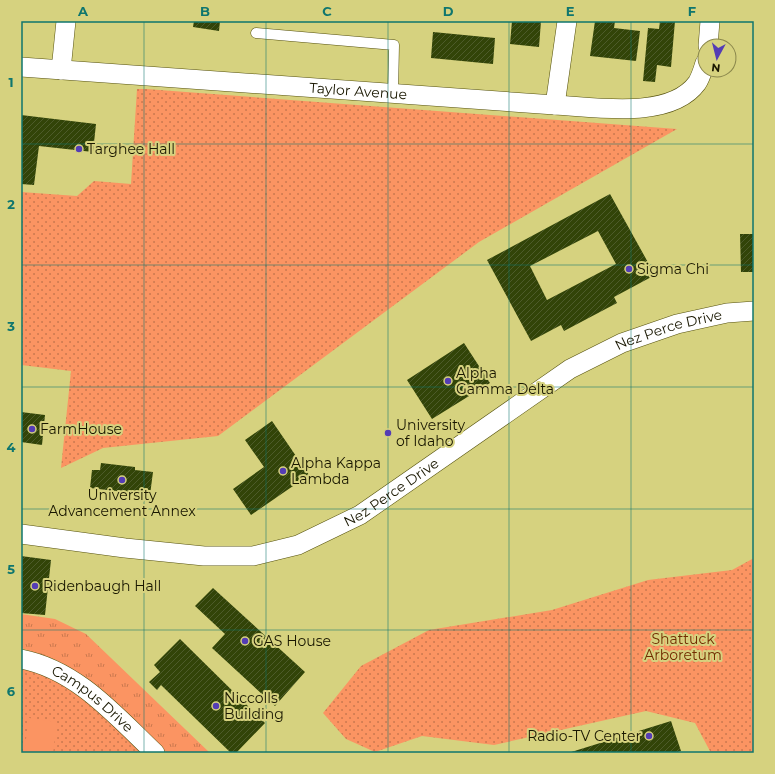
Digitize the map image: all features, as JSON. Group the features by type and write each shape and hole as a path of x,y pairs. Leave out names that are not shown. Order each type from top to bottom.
{"street":[{"path":"61,70 66,21"},
{"path":"555,105 567,21"},
{"path":"709,38 710,21"},
{"name":"Taylor Avenue","path":"21,68 555,105 638,108 662,105 681,97 691,89 699,78"},
{"name":"Nez Perce Drive","path":"21,534 125,548 204,556 253,556 298,545 360,515 570,369 622,343 677,324 726,313 754,311"},
{"name":"Campus Drive","path":"21,659 48,667 67,676 88,690 155,753"}],"lane":[{"path":"256,33 394,45 393,94"}],"green space":[{"path":"137,89 677,129 479,242 218,436 103,448 61,468 71,371 21,365 21,192 77,196 94,181 131,184"},
{"name":"Shattuck Arboretum","path":"754,558 754,753 711,753 695,723 646,711 494,745 422,736 375,752 346,739 323,713 361,666 429,630 552,610 648,580 732,570"},
{"path":"21,614 55,619 86,634 210,753 167,753 101,689 56,660 21,648"},
{"path":"21,659 48,667 155,753 21,753"},
{"path":"29,718 57,722 53,753 24,753"}],"building":[{"path":"194,21 220,21 219,31 193,27"},
{"path":"512,21 541,21 539,47 510,44"},
{"path":"595,21 615,21 614,28 640,31 636,61 590,56"},
{"path":"660,21 675,21 671,67 657,65 655,82 643,81 648,28 659,29"},
{"path":"433,32 495,38 493,64 431,58"},
{"name":"Targhee Hall","path":"21,115 96,124 93,152 39,146 34,185 21,184"},
{"name":"Sigma Chi","path":"610,194 655,275 614,297 617,303 564,331 561,325 531,341 487,260","holes":["598,231 616,264 547,300 530,266"]},
{"path":"740,234 754,234 754,272 741,272"},
{"name":"Alpha Gamma Delta","path":"464,343 490,383 432,419 407,380"},
{"name":"FarmHouse","path":"21,412 45,415 42,445 21,442"},
{"name":"Alpha Kappa Lambda","path":"272,421 309,475 251,515 233,489 264,467 245,440"},
{"name":"University Advancement Annex","path":"101,463 135,467 135,470 153,472 150,495 90,488 92,470 100,470"},
{"name":"Ridenbaugh Hall","path":"21,556 51,560 45,615 21,613"},
{"name":"GAS House","path":"213,588 305,672 275,706 212,648 225,634 195,606"},
{"name":"Niccolls Building","path":"180,639 265,723 236,753 231,753 161,685 157,690 149,682 160,672 154,665"},
{"name":"Radio-TV Center","path":"671,721 681,751 674,753 568,753"}],"place":[{"name":"Targhee Hall","path":"79,149"},
{"name":"Sigma Chi","path":"629,269"},
{"name":"Alpha Gamma Delta","path":"448,381"},
{"name":"FarmHouse","path":"32,429"},
{"name":"University of Idaho","path":"388,433"},
{"name":"Alpha Kappa Lambda","path":"283,471"},
{"name":"University Advancement Annex","path":"122,480"},
{"name":"Ridenbaugh Hall","path":"35,586"},
{"name":"GAS House","path":"245,641"},
{"name":"Niccolls Building","path":"216,706"},
{"name":"Radio-TV Center","path":"649,736"}]}
